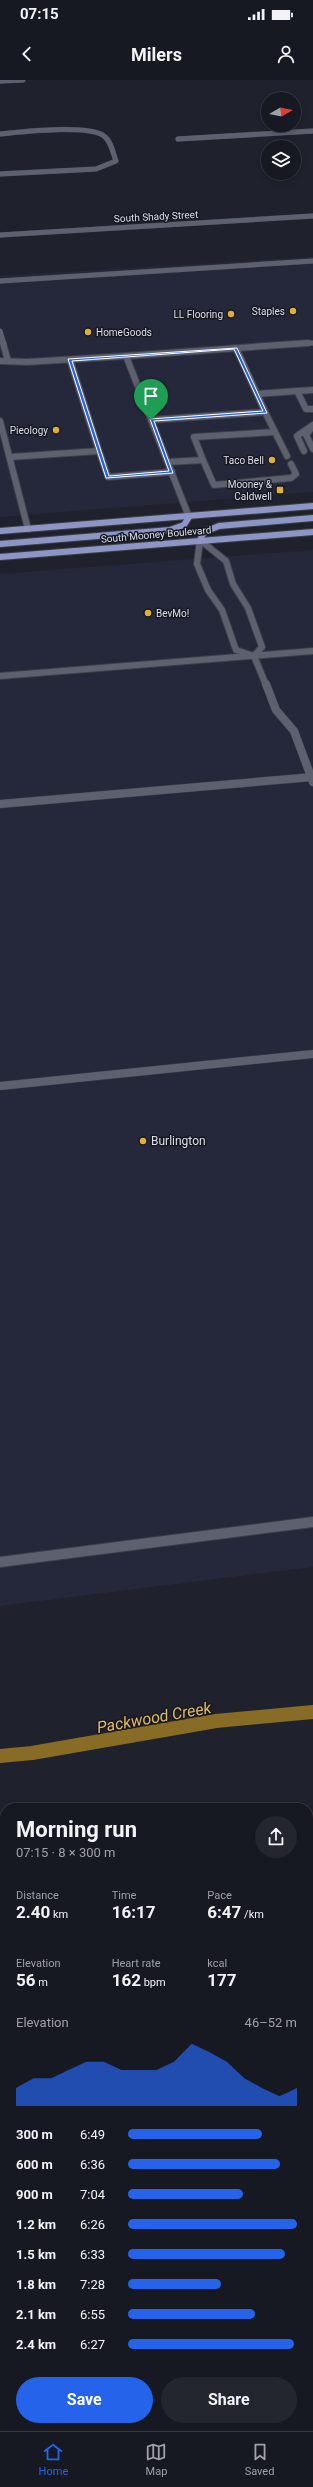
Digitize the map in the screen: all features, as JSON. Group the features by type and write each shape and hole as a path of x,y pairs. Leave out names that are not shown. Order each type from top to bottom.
{"main road":[{"name":"South Mooney Boulevard","path":"0,531 313,506"},
{"path":"0,544 170,530 183,526 189,517"},
{"path":"200,540 204,532 219,526 313,518"},
{"name":"South Mooney Boulevard","path":"0,557 313,532"}],"street":[{"path":"0,81 23,80"},
{"path":"0,134 69,130 99,132 105,136 116,161 110,165 96,168 0,174"},
{"path":"178,138 313,131"},
{"name":"South Shady Street","path":"0,235 313,216"},
{"path":"0,281 313,261"},
{"path":"0,331 8,361"},
{"path":"0,361 70,360 313,343"},
{"path":"236,348 287,456"},
{"path":"126,356 189,517"},
{"path":"70,360 108,477 172,472"},
{"path":"257,394 313,390"},
{"path":"297,391 306,409 313,408"},
{"path":"151,420 265,412"},
{"path":"0,421 28,529"},
{"path":"313,426 306,435 313,448"},
{"path":"304,451 297,436 313,426"},
{"path":"275,432 194,437 214,485 291,478 296,474 291,464"},
{"path":"10,457 99,451"},
{"path":"168,462 203,460"},
{"path":"0,804 312,779 294,731 276,710 254,656 236,650 222,610 208,590 197,564 200,540"},
{"path":"200,540 226,561 233,584 248,608 262,647 254,656"},
{"path":"0,676 313,651"},
{"path":"0,1086 313,1054"},
{"path":"0,1562 313,1522"}],"shaded area":[{"path":"313,257 313,492 0,517 0,276"},
{"path":"313,550 313,1567 0,1606 0,574"}],"waterway":[{"name":"Packwood Creek","path":"0,1756 32,1753 216,1721 313,1712"}],"place":[{"name":"Staples","path":"293,311"},
{"name":"LL Flooring","path":"231,314"},
{"name":"HomeGoods","path":"88,332"},
{"name":"Pieology","path":"56,430"},
{"name":"Taco Bell","path":"272,460"},
{"name":"Mooney & Caldwell","path":"280,490"},
{"name":"BevMo!","path":"148,613"},
{"name":"Burlington","path":"143,1141"}],"route":[{"path":"236,348 265,412 151,420 172,472 108,477 70,360 236,348"}]}
